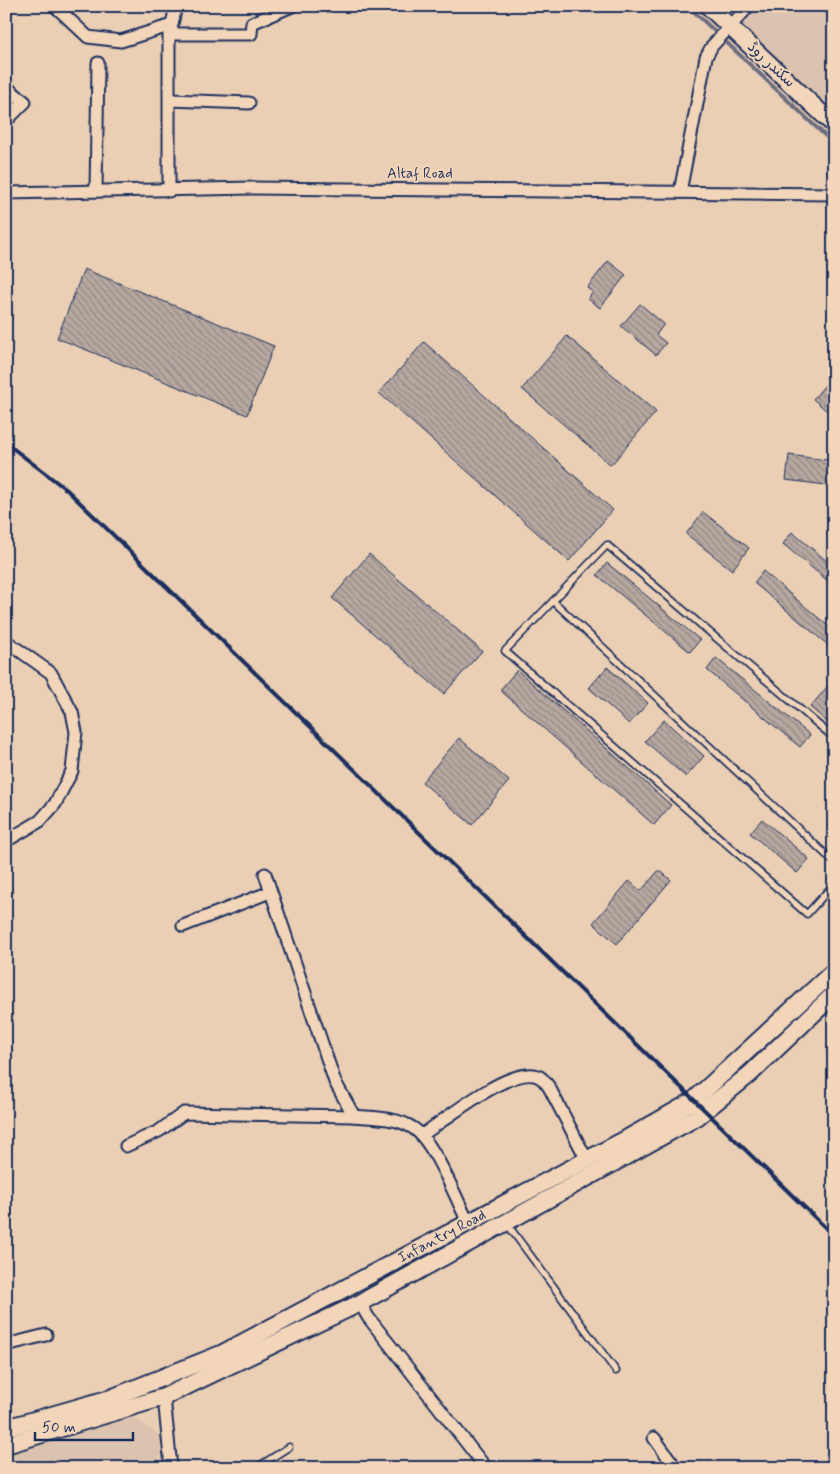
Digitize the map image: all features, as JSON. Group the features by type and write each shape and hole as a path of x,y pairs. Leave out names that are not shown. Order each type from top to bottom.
{"main road":[{"name":"سکندر روڈ","path":"708,6 834,125"},
{"name":"Infantry Road","path":"6,1445 164,1397 360,1303 587,1160 693,1101 834,971"},
{"name":"Infantry Road","path":"6,1428 120,1395 221,1354 469,1224 502,1215 697,1117 750,1074 834,994"}],"street":[{"path":"55,6 88,37 121,41 170,30 251,34 252,22 292,6"},
{"path":"168,191 170,30 176,6"},
{"path":"680,192 706,57 712,46 749,6"},
{"path":"96,191 98,63"},
{"path":"6,87 25,102 6,120"},
{"path":"170,100 249,103"},
{"name":"Altaf Road","path":"6,193 252,188 834,194"},
{"path":"6,641 51,673 72,712 76,732 72,771 55,804 40,821 6,841"},
{"path":"266,874 270,892 335,1082 354,1116"},
{"path":"183,926 270,892"},
{"path":"422,1135 489,1089 517,1077 536,1074 542,1078 548,1087 587,1160"},
{"path":"126,1146 159,1131 184,1113 354,1116 402,1123 422,1135 435,1154 469,1224"},
{"path":"360,1303 368,1317 486,1468"},
{"path":"6,1345 46,1335"},
{"path":"164,1397 171,1468"},
{"path":"654,1438 676,1468"}],"lane":[{"path":"834,738 607,545 505,651 807,914 834,884"},
{"path":"554,601 834,862"},
{"path":"502,1215 616,1371"},
{"path":"256,1468 289,1447"}],"shaded area":[{"path":"745,6 834,6 834,127 723,24"},
{"path":"134,1417 160,1436 160,1468 6,1468 6,1455"}],"building":[{"path":"608,261 626,275 600,308 588,299 593,292 587,288"},
{"path":"84,269 274,346 247,415 57,338"},
{"path":"640,304 664,324 656,335 666,343 656,355 621,326"},
{"path":"567,336 656,412 611,465 522,389"},
{"path":"424,342 613,510 569,561 379,393"},
{"path":"834,375 834,417 813,399"},
{"path":"789,455 834,461 834,486 786,480"},
{"path":"703,512 749,548 732,570 686,534"},
{"path":"792,532 834,567 834,586 783,544"},
{"path":"369,554 482,651 444,694 332,598"},
{"path":"607,563 700,640 690,652 597,575"},
{"path":"763,571 834,631 834,650 754,583"},
{"path":"716,658 810,735 800,747 707,670"},
{"path":"607,667 648,703 629,724 589,688"},
{"path":"517,670 671,805 654,825 500,690"},
{"path":"834,679 834,728 810,707"},
{"path":"664,720 704,756 686,777 645,741"},
{"path":"459,738 509,781 472,825 422,782"},
{"path":"762,819 809,859 797,873 750,833"},
{"path":"659,870 671,880 617,944 593,923 629,881 641,891"}],"waterway":[{"path":"688,6 834,144"}],"railway":[{"path":"6,443 67,490 834,1236"}]}
